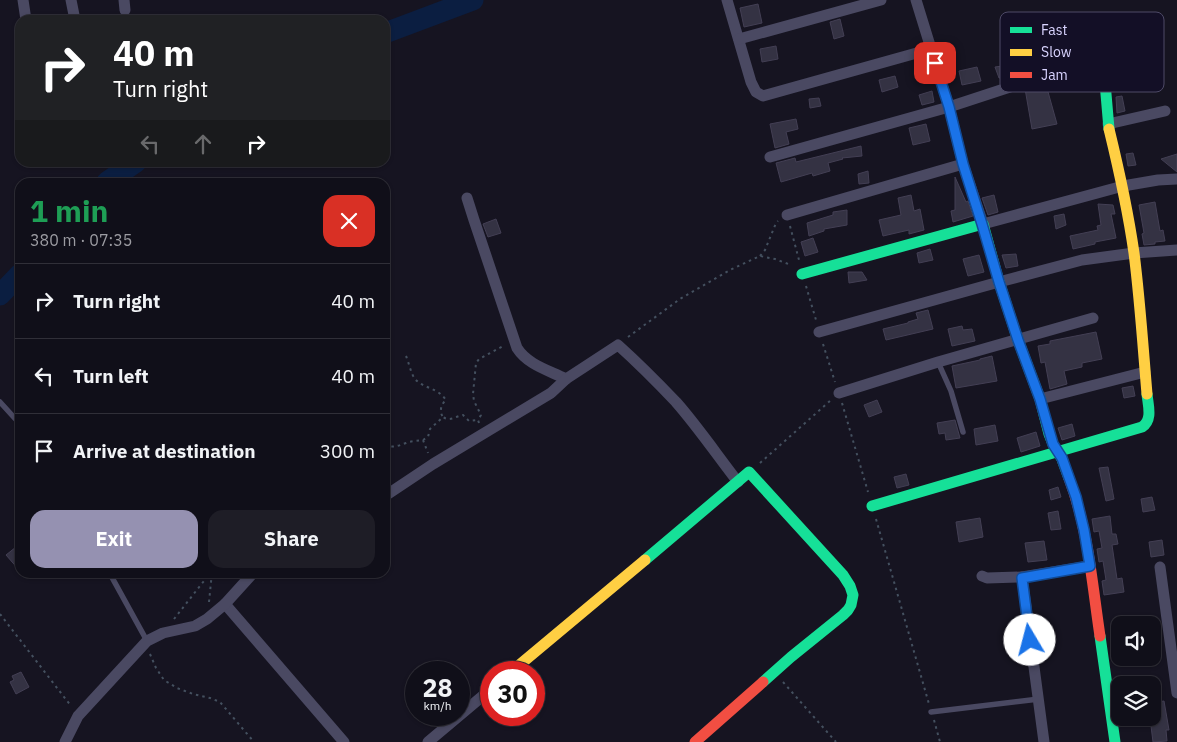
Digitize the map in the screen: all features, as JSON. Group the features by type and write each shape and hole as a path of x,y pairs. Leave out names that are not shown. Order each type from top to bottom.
{"street":[{"path":"23,0 25,15"},
{"path":"72,0 74,15"},
{"path":"727,0 751,82 756,92 763,96 931,49"},
{"path":"739,39 881,0"},
{"path":"916,0 999,282 1040,399 1049,434 1066,466 1076,497 1090,566 1115,742"},
{"path":"770,157 949,107 1000,90"},
{"path":"872,506 1146,425 1149,417 1134,253 1123,186 1108,124 1106,92"},
{"path":"1108,124 1165,111"},
{"path":"787,215 963,164"},
{"path":"802,274 1123,186 1177,179"},
{"path":"467,198 514,341 523,356 530,362 566,378"},
{"path":"819,332 1082,260 1134,253 1177,250"},
{"path":"839,394 938,362 1093,318"},
{"path":"390,493 433,464 551,393 566,378 618,345 676,403 738,482"},
{"path":"1040,399 1145,372"},
{"path":"524,661 748,472 843,575 851,586 852,602 850,608 843,616 810,641 695,742"},
{"path":"982,576 988,578 1022,578 1090,566"},
{"path":"1160,567 1177,694"},
{"path":"65,742 78,716 147,641 163,633 195,626 207,619 225,604 249,578"},
{"path":"1022,578 1044,742"},
{"path":"225,604 344,742"},
{"path":"428,742 480,698"}],"lane":[{"path":"938,362 951,391 963,432"},
{"path":"0,402 15,418"},
{"path":"112,578 147,641"},
{"path":"931,712 1039,699"}],"path":[{"path":"618,345 680,299 730,270 760,256 766,250 776,223 787,215 802,274 839,394 940,742"},
{"path":"760,256 775,259 792,266 802,274"},
{"path":"478,420 481,415 474,402 473,394 476,363 479,359 514,341"},
{"path":"406,356 414,378 442,394 446,400 441,405 443,417"},
{"path":"748,472 839,394"},
{"path":"443,417 449,419 463,416 469,420 478,420"},
{"path":"390,446 394,447 423,440 428,436 430,429 443,417"},
{"path":"478,420 486,432"},
{"path":"423,440 433,464"},
{"path":"163,633 206,578"},
{"path":"207,619 210,578"},
{"path":"0,614 78,716"},
{"path":"147,641 156,668 164,680 177,688 220,702 254,742"},
{"path":"774,672 836,742"}],"building":[{"path":"758,4 762,23 744,27 740,8"},
{"path":"840,19 844,36 834,39 830,22"},
{"path":"776,46 778,59 762,62 760,49"},
{"path":"1000,66 1000,78 999,78 995,67"},
{"path":"977,67 981,81 962,85 959,71"},
{"path":"895,76 898,87 882,92 879,80"},
{"path":"932,91 934,102 922,105 919,95"},
{"path":"1026,92 1048,92 1057,124 1032,129"},
{"path":"1122,96 1125,111 1117,113 1116,97"},
{"path":"819,98 821,106 810,108 809,99"},
{"path":"796,119 798,129 786,132 789,144 775,148 770,124"},
{"path":"926,124 930,141 913,145 909,128"},
{"path":"861,146 862,156 842,158 828,163 830,171 813,176 812,173 781,182 776,163 795,158 796,162"},
{"path":"1133,153 1136,165 1128,166 1126,154"},
{"path":"1177,154 1177,172 1161,159"},
{"path":"868,171 869,183 859,184 858,174"},
{"path":"955,177 966,202 968,201 973,216 953,222 951,211 955,210"},
{"path":"911,195 914,211 920,209 924,230 909,234 909,230 883,236 879,220 901,215 898,198"},
{"path":"994,195 998,212 988,215 982,198"},
{"path":"1155,202 1160,231 1163,230 1165,241 1144,245 1139,205"},
{"path":"1098,204 1113,205 1115,214 1111,214 1116,238 1073,249 1070,236 1098,230 1097,226 1101,225"},
{"path":"847,210 847,225 824,229 824,231 809,236 807,223 833,215 833,212"},
{"path":"1064,214 1066,225 1056,229 1054,216"},
{"path":"496,219 501,233 488,237 483,224"},
{"path":"813,238 818,252 805,256 801,242"},
{"path":"930,249 933,260 919,263 917,253"},
{"path":"1016,254 1018,266 1006,268 1002,255"},
{"path":"979,255 984,272 968,276 963,259"},
{"path":"848,272 862,272 867,280 849,283"},
{"path":"928,310 933,329 886,340 883,329 918,319 916,313"},
{"path":"962,326 963,330 972,329 975,341 952,346 948,329"},
{"path":"1096,332 1102,359 1082,363 1082,367 1064,371 1067,384 1050,389 1045,362 1041,363 1038,346 1050,344 1050,341"},
{"path":"992,356 997,381 956,388 952,366"},
{"path":"1133,386 1135,396 1124,398 1122,388"},
{"path":"877,400 882,412 869,417 864,405"},
{"path":"955,420 960,438 946,440 945,433 939,434 937,423"},
{"path":"1072,424 1075,436 1062,440 1058,428"},
{"path":"995,425 998,441 976,445 974,429"},
{"path":"1036,432 1040,446 1021,452 1017,438"},
{"path":"1108,467 1114,499 1106,501 1099,468"},
{"path":"906,474 909,485 897,488 894,477"},
{"path":"1058,487 1061,497 1051,500 1049,490"},
{"path":"1152,497 1155,510 1143,512 1141,499"},
{"path":"1058,511 1061,529 1051,530 1048,513"},
{"path":"1110,516 1112,534 1116,534 1118,544 1112,545 1117,579 1122,578 1124,592 1104,595 1102,581 1106,580 1103,561 1099,562 1097,549 1102,548 1099,531 1094,532 1092,519"},
{"path":"980,518 983,537 959,542 956,522"},
{"path":"1162,540 1164,555 1151,557 1149,542"},
{"path":"1044,541 1047,560 1028,562 1025,543"},
{"path":"15,548 15,565 6,555"},
{"path":"21,672 29,687 16,694 10,682 14,680 12,676"},
{"path":"1164,701 1169,730 1166,730 1167,741 1153,742 1151,726 1161,726 1161,702"}],"waterway":[{"path":"390,31 473,0"},
{"path":"113,178 129,167"},
{"path":"0,295 15,279"}],"traffic: fast":[{"path":"1106,92 1109,129"},
{"path":"802,274 983,224 999,282 1040,399 1049,434 1069,478"},
{"path":"872,506 1142,427 1149,416 1147,394"},
{"path":"645,560 749,472 843,575 853,595 851,605 843,615 763,682"},
{"path":"1100,636 1115,742"}],"traffic: slow":[{"path":"1109,129 1134,253 1147,394"},
{"path":"524,661 645,560"}],"traffic: jam":[{"path":"1069,478 1085,536 1100,636"},
{"path":"695,742 763,682"}],"route":[{"path":"935,63 999,282 1040,399 1049,434 1066,466 1076,497 1090,566 1022,578 1030,640"}]}
